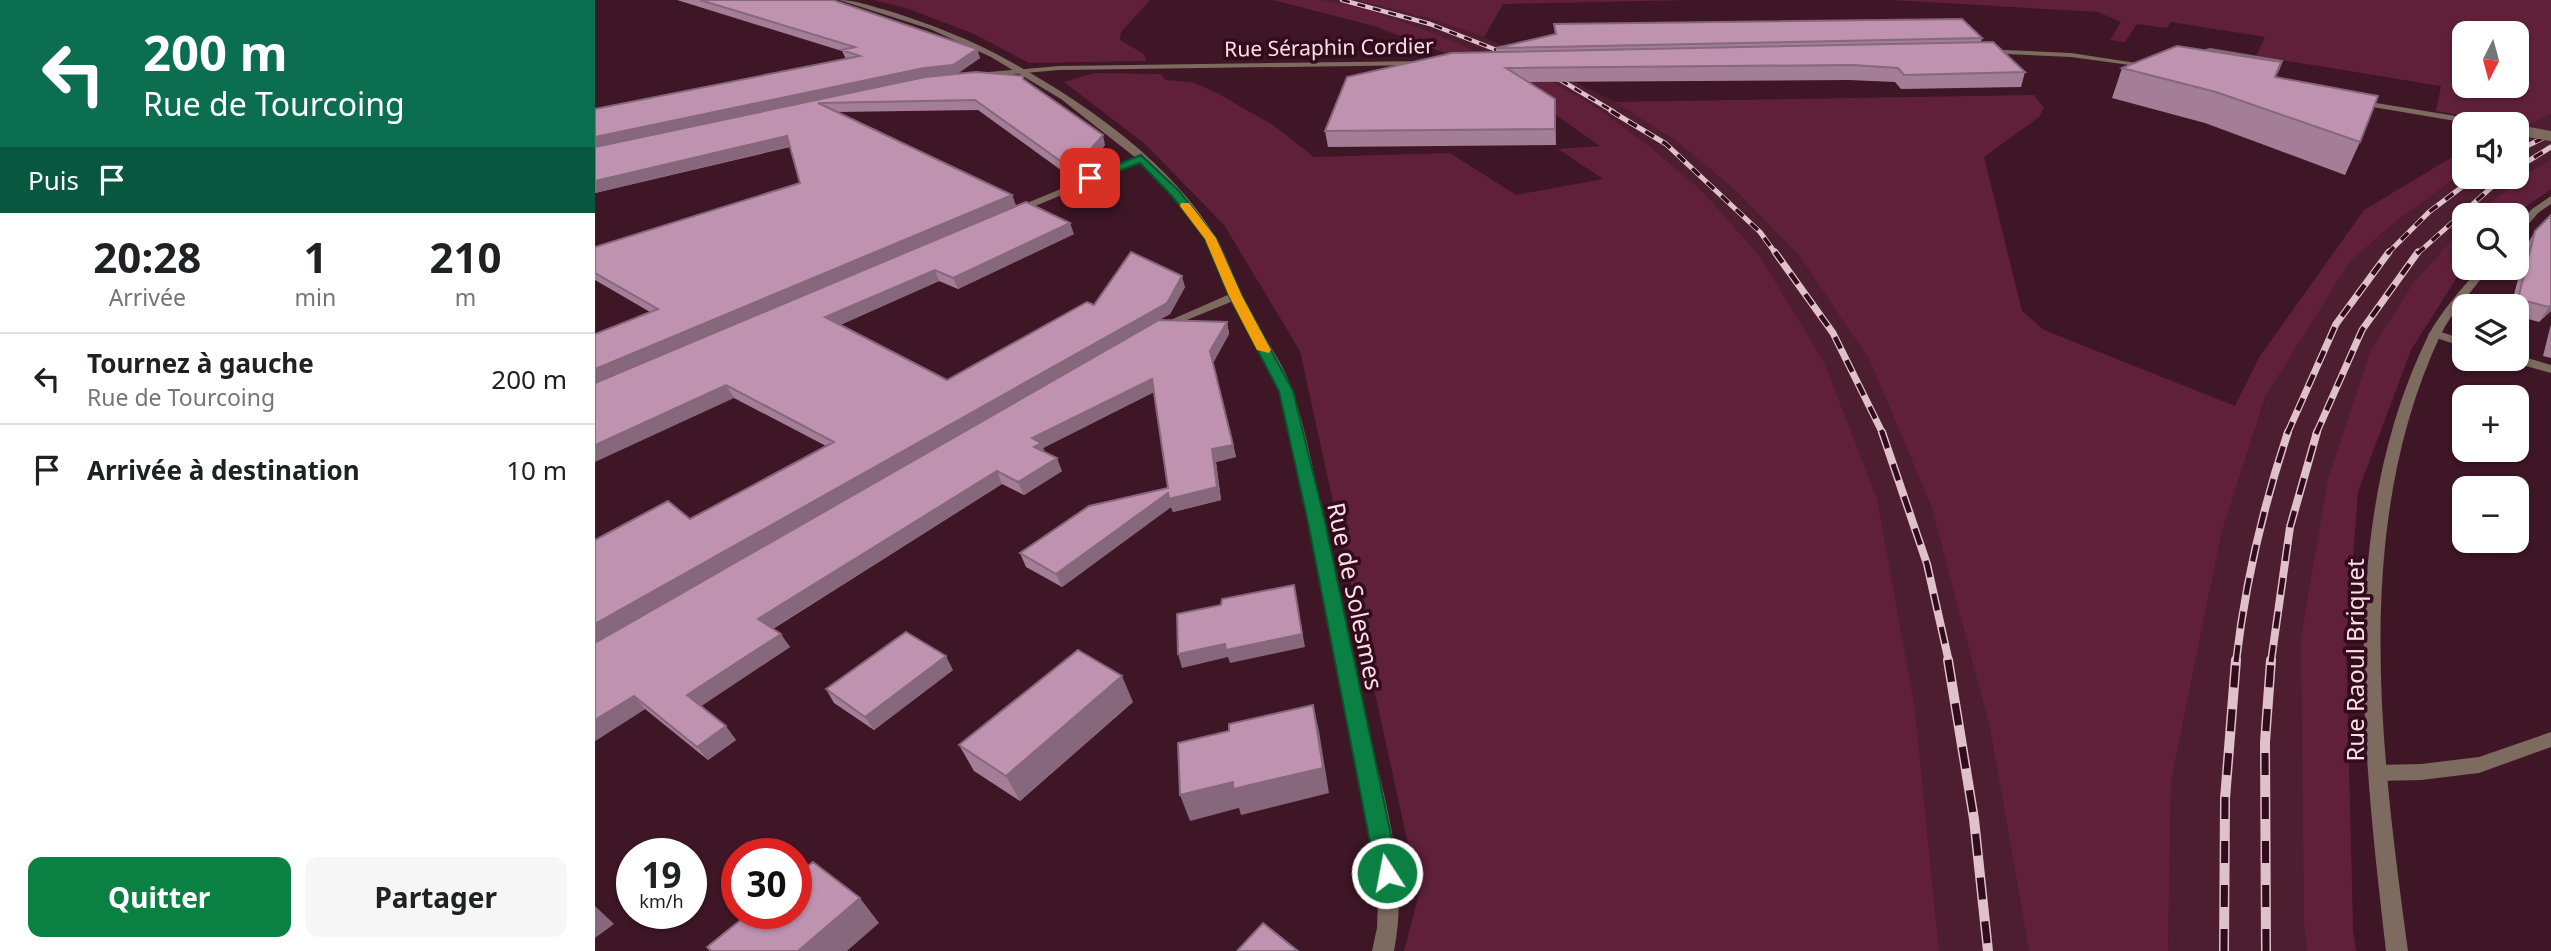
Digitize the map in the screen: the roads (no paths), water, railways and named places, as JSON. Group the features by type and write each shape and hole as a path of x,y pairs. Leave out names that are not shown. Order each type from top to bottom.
{"street":[{"name":"Rue de Solesmes","path":"842,0 959,38 1023,71 1141,159 1176,194 1210,238 1235,296 1286,391 1317,522 1387,873 1387,940 1383,951"},
{"path":"1967,51 2071,55 2162,68"},
{"name":"Rue Séraphin Cordier","path":"969,76 1023,71 1430,63"},
{"path":"2347,100 2452,119"},
{"path":"2529,132 2551,135"},
{"path":"1001,217 1141,159"},
{"path":"2529,218 2551,199"},
{"name":"Rue Raoul Briquet","path":"2397,951 2378,773 2373,598 2379,528 2405,412 2434,334 2475,280"},
{"path":"1145,335 1169,321 1235,296"},
{"path":"2434,334 2452,339"},
{"path":"2529,363 2551,369"},
{"path":"2378,773 2421,772 2479,765 2551,739"}],"railway":[{"path":"1342,0 1430,24 1512,56"},
{"path":"1547,72 1614,112"},
{"path":"1611,111 1666,144 1760,232 1776,254"},
{"path":"2529,145 2551,134"},
{"path":"2529,161 2551,147"},
{"path":"2389,252 2429,212 2459,189"},
{"path":"2417,254 2490,189"},
{"path":"1775,252 1833,333 1883,434"},
{"path":"2287,434 2336,324 2389,252"},
{"path":"2316,434 2362,330 2418,252"},
{"path":"1882,432 1927,564 1949,662"},
{"path":"2236,662 2256,546 2288,432"},
{"path":"2271,662 2290,527 2317,432"},
{"path":"1948,660 1974,819 1988,951"},
{"path":"2224,951 2225,799 2236,660"},
{"path":"2266,951 2265,742 2271,660"}]}
